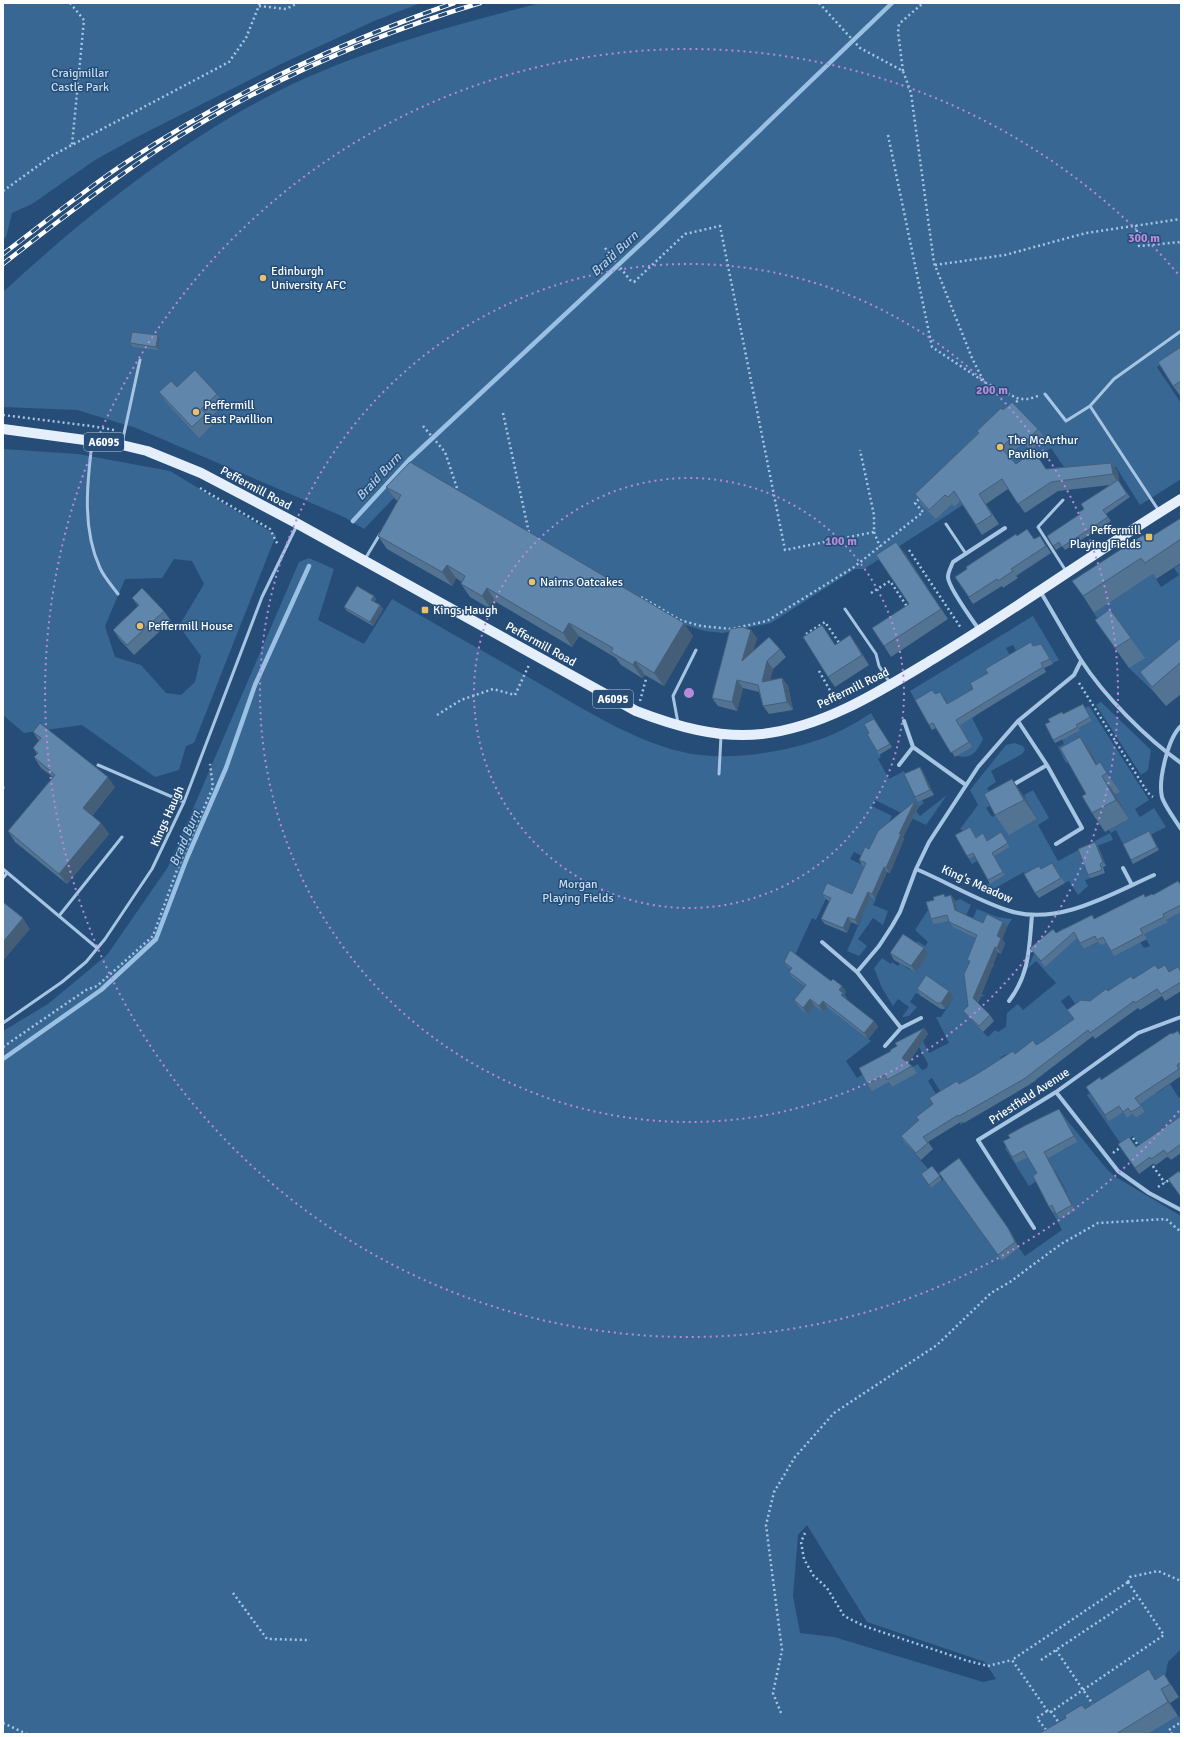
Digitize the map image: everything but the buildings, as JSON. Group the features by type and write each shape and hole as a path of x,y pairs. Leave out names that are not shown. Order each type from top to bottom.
{"main road":[{"name":"Peffermill Road","path":"3,429 122,445 147,451 201,473 364,560 636,711 678,725 721,734 762,734 783,730 842,710 892,684 980,631 1067,572 1181,499"}],"street":[{"path":"980,631 951,587 948,578 953,562 1005,528"},
{"path":"1040,590 1081,661 1116,705 1167,753 1181,763"},
{"path":"857,972 879,946 896,919 916,869 929,842 966,785 994,747 1018,721 1074,675 1081,661"},
{"path":"904,721 913,747 966,785"},
{"path":"1018,721 1047,765 1082,828 1056,844"},
{"path":"1181,726 1177,730 1167,753 1163,774 1162,797 1181,829"},
{"path":"899,765 913,747"},
{"path":"1005,790 1047,765"},
{"path":"1123,868 1132,885"},
{"name":"King's Meadow","path":"916,869 1003,908 1032,915 1051,914 1071,910 1154,875"},
{"path":"1009,1001 1021,982 1027,964 1032,915"},
{"path":"822,942 857,972 901,1028"},
{"path":"885,1046 901,1028 921,1018"},
{"name":"Priestfield Avenue","path":"1034,1228 978,1140 1056,1092 1138,1033 1181,1018"},
{"path":"1056,1092 1106,1158 1128,1179 1149,1193 1181,1210"}],"lane":[{"path":"1045,394 1066,421 1090,406 1114,379 1181,331"},
{"path":"122,445 140,360"},
{"path":"1090,406 1160,512"},
{"path":"92,441 87,502 90,539 100,569 118,594"},
{"path":"1063,500 1038,527 1067,572"},
{"name":"Kings Haugh","path":"3,1023 62,982 86,962 124,912 152,869 184,802 262,597 298,524"},
{"path":"946,524 966,554"},
{"path":"364,560 381,532"},
{"path":"845,609 876,654 879,666 892,684"},
{"path":"678,725 673,696 696,650"},
{"path":"719,774 721,734"},
{"path":"98,764 184,802"},
{"path":"59,916 122,837"},
{"path":"3,869 97,948"},
{"path":"3,878 7,873"}],"path":[{"path":"70,3 84,20 72,145"},
{"path":"3,192 53,155 229,62 246,38 260,5 286,9 298,3"},
{"path":"819,3 860,48 903,71"},
{"path":"923,3 899,24 898,32 903,71 911,93 935,265 972,358 984,382"},
{"path":"888,135 932,348 984,382 1019,399 1029,399 1045,394"},
{"path":"935,265 1005,255 1086,233 1181,219"},
{"path":"605,248 630,280 634,282 685,234 720,226 785,550 874,532"},
{"path":"1136,226 1139,246 1181,242"},
{"path":"1008,410 1019,399"},
{"path":"503,413 528,533"},
{"path":"423,426 445,452 454,483 461,493"},
{"path":"860,450 874,515 874,532 880,547"},
{"path":"636,594 680,620 701,626 731,629 767,621 854,567 880,547 923,512 915,503 920,497"},
{"path":"522,529 535,537"},
{"path":"909,550 968,638"},
{"path":"871,593 890,581 910,613"},
{"path":"806,635 825,622 843,649"},
{"path":"437,715 461,700 493,689 514,695 534,655"},
{"path":"819,671 842,710"},
{"path":"1074,675 1148,793 1152,796 1162,797"},
{"path":"636,711 646,679"},
{"path":"3,1048 86,990 97,986 153,936 177,870 213,787 210,764"},
{"path":"1106,1158 1133,1138 1142,1151"},
{"path":"1147,1157 1165,1183"},
{"path":"1149,1193 1176,1175"},
{"path":"781,1713 773,1693 782,1650 766,1526 774,1492 795,1457 834,1413 937,1345 991,1293 1010,1282 1061,1244 1098,1223 1166,1219 1181,1232"},
{"path":"805,1533 800,1542 804,1559 813,1575 827,1588 844,1616 864,1626 965,1660 988,1666 1012,1660 1128,1582 1130,1577 1158,1571 1181,1580"},
{"path":"1051,1711 1059,1723 1046,1732 1037,1718 1047,1711 1048,1713 1051,1711 1084,1690 1164,1635 1128,1582"},
{"path":"233,1593 267,1639 310,1640"},
{"path":"1041,1660 1137,1596"},
{"path":"1056,1650 1098,1712"},
{"path":"1012,1660 1047,1711"},
{"path":"1172,1734 1169,1730 1181,1722"},
{"path":"3,1723 27,1734"}],"green space":[{"name":"Craigmillar Castle Park","path":"3,3 421,3 374,21 281,64 135,138 95,160 32,204 12,213 6,237 3,239"},
{"path":"540,3 1181,3 1181,351 1157,367 1181,403 1181,479 1140,505 1116,467 1068,473 1051,448 864,569 855,569 771,623 723,633 705,631 682,624 418,473 364,529 344,517 136,428 77,410 3,407 3,292 95,212 161,162 230,118 297,82 365,54 435,32"},
{"path":"3,449 78,454 170,471 276,535 194,743 186,746 179,770 155,777 82,725 24,733 3,715","holes":["174,559 192,561 204,584 179,626 201,656 195,682 181,695 166,693 141,665 115,657 105,626 125,579 162,578"]},
{"name":"Morgan Playing Fields","path":"309,558 334,569 318,620 364,644 392,599 618,728 660,746 681,752 701,755 735,756 773,752 810,743 827,737 871,713 876,722 870,733 881,757 878,759 889,779 904,771 918,802 922,800 924,803 915,810 920,816 947,795 926,825 875,800 872,806 892,816 883,833 866,858 854,852 850,859 885,876 883,880 867,873 859,891 876,899 873,905 888,911 883,925 873,918 858,939 867,946 859,956 847,951 863,915 831,888 816,920 812,918 789,968 796,974 793,978 810,991 807,1014 816,1003 823,1011 827,1006 871,1041 846,1061 857,1078 863,1074 889,1082 892,1087 897,1084 891,1073 903,1072 918,1064 923,1070 927,1068 928,1064 918,1045 920,1036 929,1053 949,1043 936,1017 941,1017 954,997 921,996 916,993 910,1002 917,1007 909,1016 902,1017 909,1007 898,999 893,1006 882,988 874,968 882,958 891,964 892,962 898,966 900,963 910,970 917,941 925,946 928,942 915,930 930,907 959,918 955,901 960,899 971,905 959,930 967,932 977,909 997,917 1012,919 1007,927 975,956 994,964 992,968 970,959 968,964 974,966 965,987 985,996 970,998 967,1016 988,1037 995,1030 998,1032 1006,1027 1007,1013 1018,1004 1023,1010 1056,983 1036,961 1027,969 1034,954 1045,966 1056,934 1063,928 1068,935 1075,931 1084,949 1131,927 1144,948 1150,946 1131,912 1156,899 1181,912 1181,981 1080,1011 1069,995 1061,1001 1088,1039 1021,1059 1037,1080 1032,1083 1017,1057 1010,1061 1006,1054 1000,1058 1007,1072 961,1125 932,1078 928,1081 940,1101 933,1114 944,1132 905,1143 931,1172 923,1177 931,1188 944,1179 1002,1261 1019,1248 1025,1256 1062,1230 1053,1213 1056,1211 1050,1201 1067,1192 1055,1170 1029,1186 1005,1148 1024,1136 1064,1150 1078,1142 1063,1115 1114,1176 1181,1216 1181,1649 1168,1662 1165,1677 1173,1688 1071,1734 3,1734 3,1031 48,1004 107,955 168,867 299,562","holes":["807,1525 867,1622 985,1662 996,1679 983,1682 834,1637 800,1633 793,1596 798,1535"]},
{"path":"1181,564 1181,669 1154,692 1129,668 1124,629 1109,639 1094,613 1153,574 1161,587 1179,575 1174,568"},
{"path":"1033,616 1059,660 1053,663 1021,660 1013,645 1006,648 1026,684 976,694 967,700 976,716 972,718 983,739 973,754 962,757 957,756 956,725 952,712 944,697 918,705 910,691"},
{"path":"1101,702 1151,750 1148,770 1141,775 1096,705"},
{"path":"1089,706 1149,800 1135,809 1140,817 1154,808 1166,827 1125,848 1116,830 1111,833 1109,830 1129,819 1115,794 1070,761 1066,763 1058,747 1064,744 1061,737 1070,736 1080,731 1079,728 1092,721 1085,708"},
{"path":"1015,743 1023,746 1025,750 1022,754 991,771 996,782 987,788 995,803 986,808 992,817 998,814 1009,834 1037,819 1024,795 1033,790 1049,818 1038,825 1058,861 1110,833 1113,840 1081,852 1091,878 1085,880 1088,886 1078,895 1069,881 1065,883 1055,868 1026,877 1024,872 988,892 981,888 1005,875 995,856 1010,847 1004,836 1001,847 972,864 969,859 984,851 978,841 960,829 978,805 970,790 1006,745"},
{"path":"1170,1084 1179,1098 1181,1097 1181,1125 1171,1159 1166,1157 1156,1143 1145,1150 1156,1165 1154,1165 1133,1136 1121,1144 1087,1095 1090,1093 1115,1101 1127,1117 1132,1114 1136,1118 1145,1112 1128,1097 1157,1093"},
{"path":"1178,1716 1181,1718 1181,1734 1148,1734"}],"waterway":[{"name":"Braid Burn","path":"353,521 409,460 661,225 892,3"},
{"name":"Braid Burn","path":"3,1059 101,990 156,939 187,858 226,768 255,685 309,566"}],"railway":[{"path":"3,254 109,174 164,138 203,115 284,72 326,53 368,35 454,3"},
{"path":"3,264 80,205 159,149 235,104 274,84 355,47 438,16 480,3"}],"place":[{"name":"Edinburgh University AFC","path":"263,278"},
{"name":"Peffermill East Pavillion","path":"196,412"},
{"name":"The McArthur Pavilion","path":"1000,447"},
{"name":"Peffermill Playing Fields","path":"1149,537"},
{"name":"Nairns Oatcakes","path":"532,582"},
{"name":"Kings Haugh","path":"425,610"},
{"name":"Peffermill House","path":"140,626"}]}
